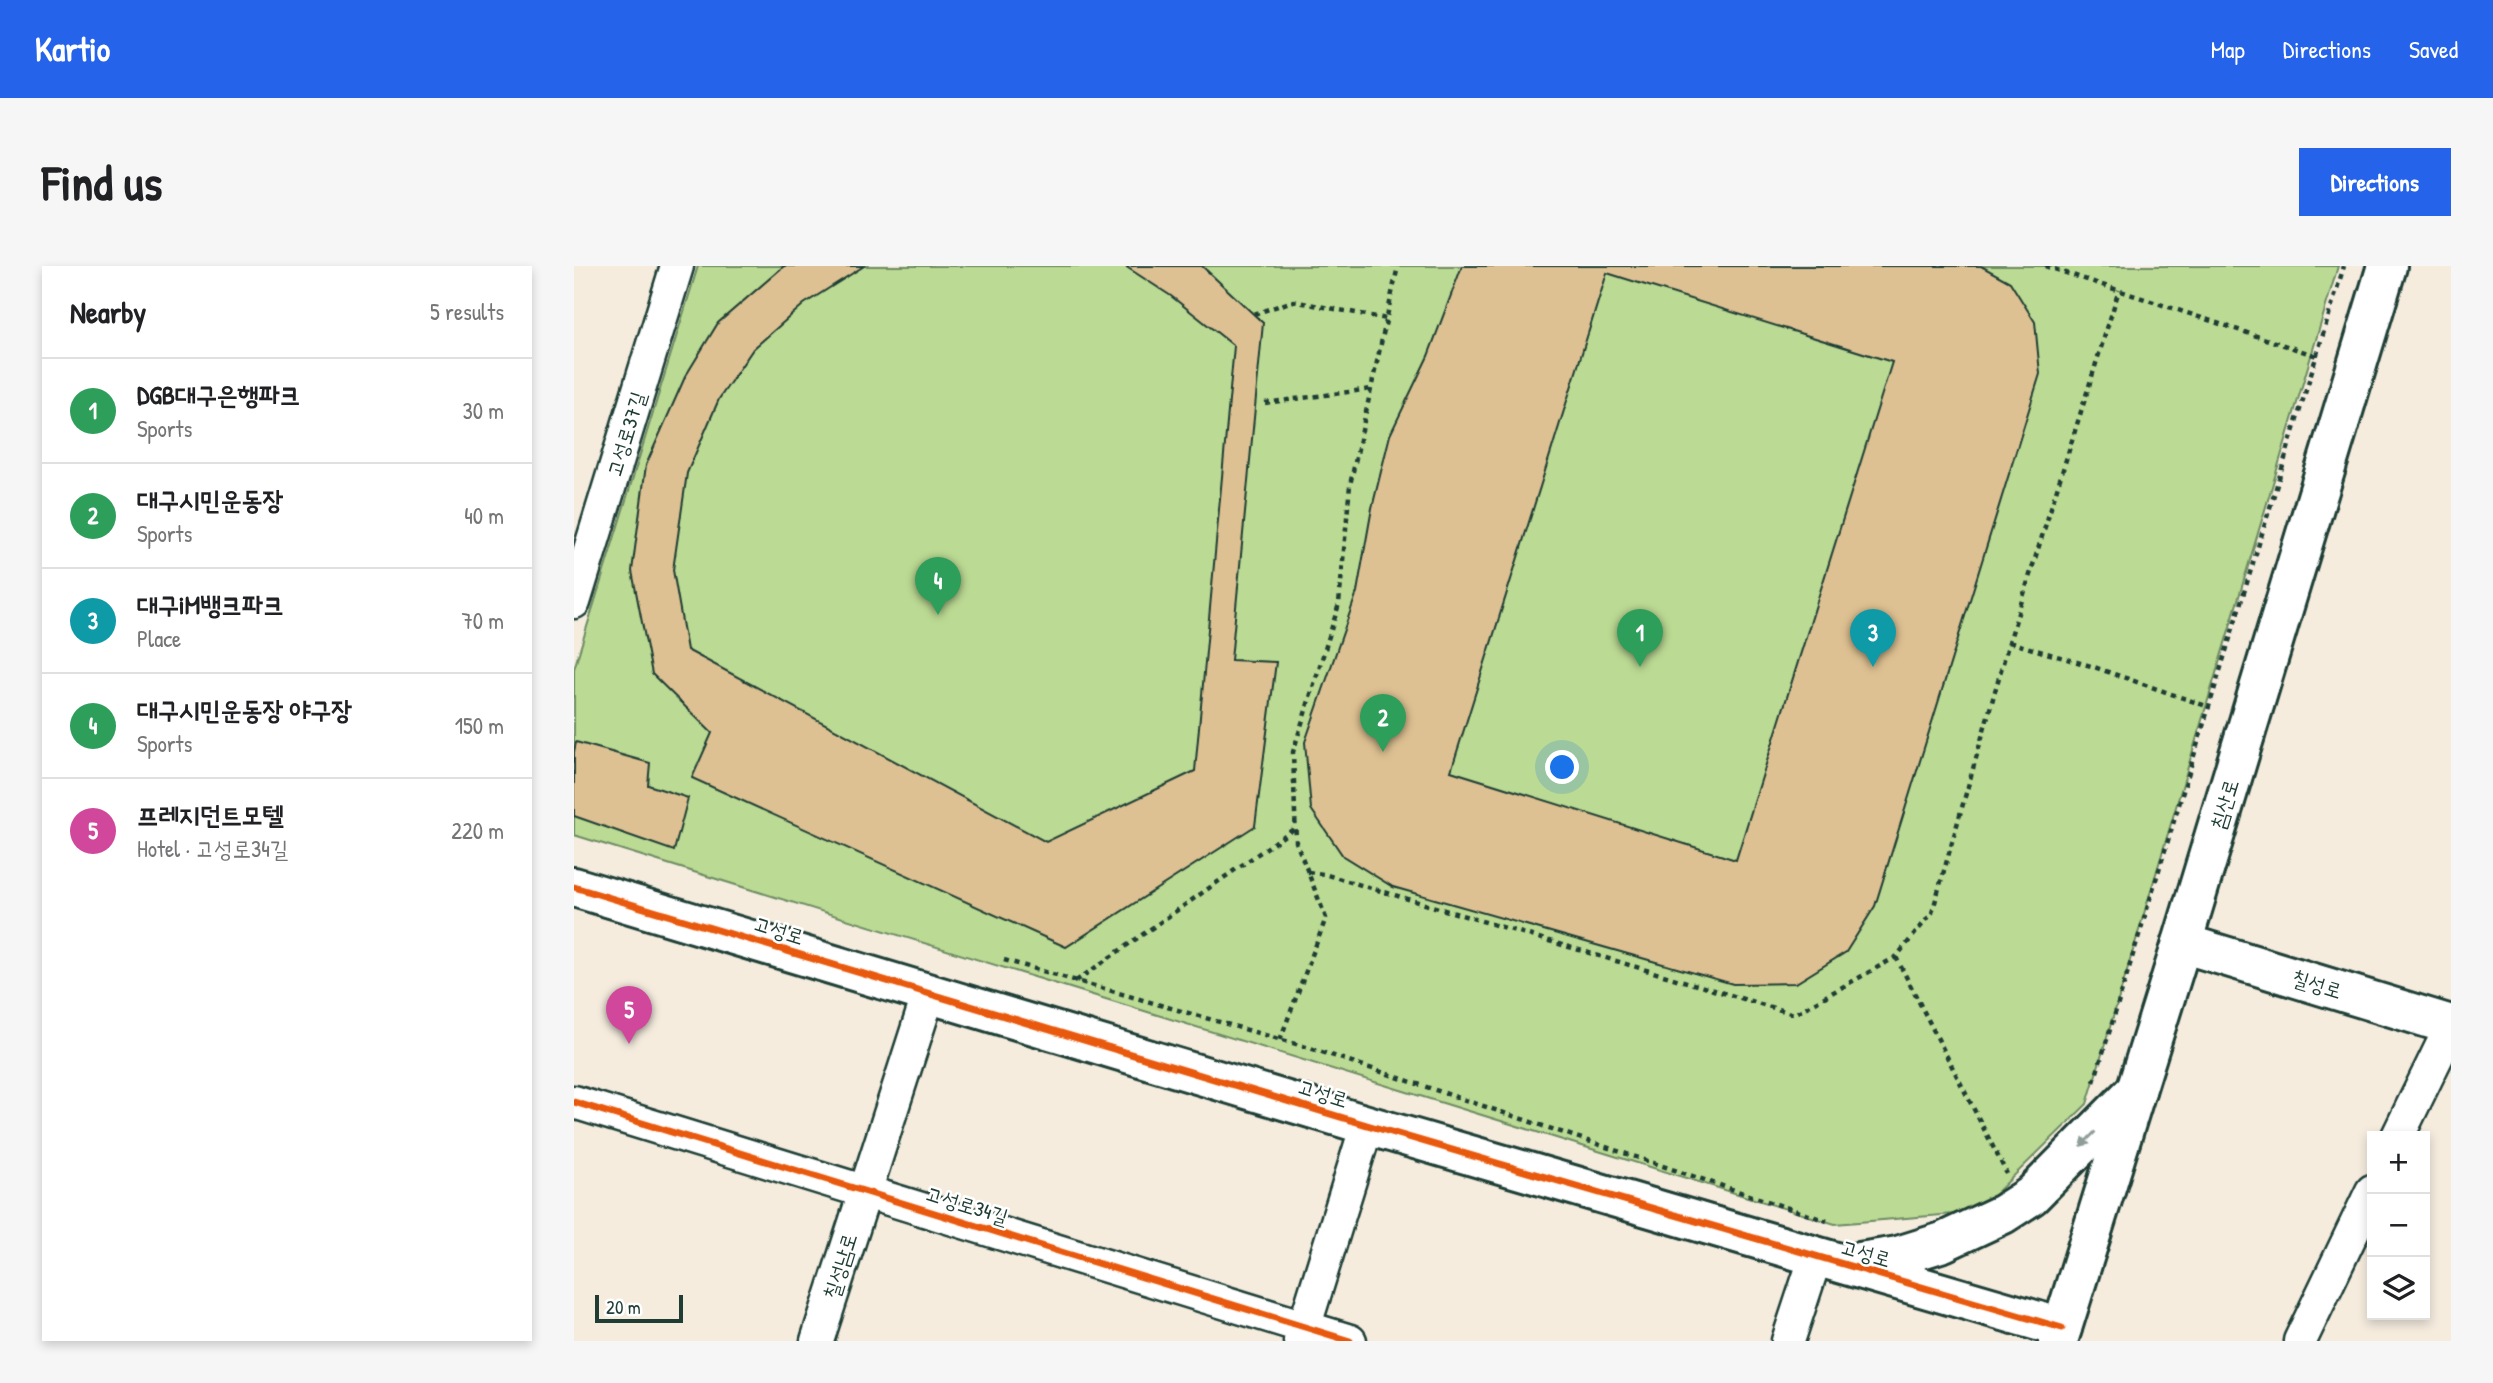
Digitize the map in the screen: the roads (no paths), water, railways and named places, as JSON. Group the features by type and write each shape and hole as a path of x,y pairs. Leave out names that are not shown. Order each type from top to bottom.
{"street":[{"name":"고성로37길","path":"574,602 677,266"},
{"name":"침산로","path":"2060,1334 2182,943 2387,266"},
{"name":"고성로","path":"574,887 1367,1125 1830,1260 2060,1334"},
{"name":"칠성로","path":"2182,943 2451,1026"},
{"name":"칠성남로","path":"817,1341 863,1191 929,993"},
{"path":"2400,1131 2451,1026"},
{"path":"1788,1341 1830,1260 1898,1256 1943,1241 2003,1214 2031,1196 2136,1090"},
{"name":"고성로34길","path":"574,1102 863,1191 1302,1334 1350,1341"},
{"path":"1302,1334 1367,1125"},
{"path":"2300,1341 2371,1194"}],"place":[{"name":"대구시민운동장 야구장","path":"938,615"},
{"name":"DGB대구은행파크","path":"1640,667"},
{"name":"대구iM뱅크파크","path":"1873,667"},
{"name":"대구시민운동장","path":"1383,752"},
{"name":"프레지던트모텔","path":"629,1044"}]}
